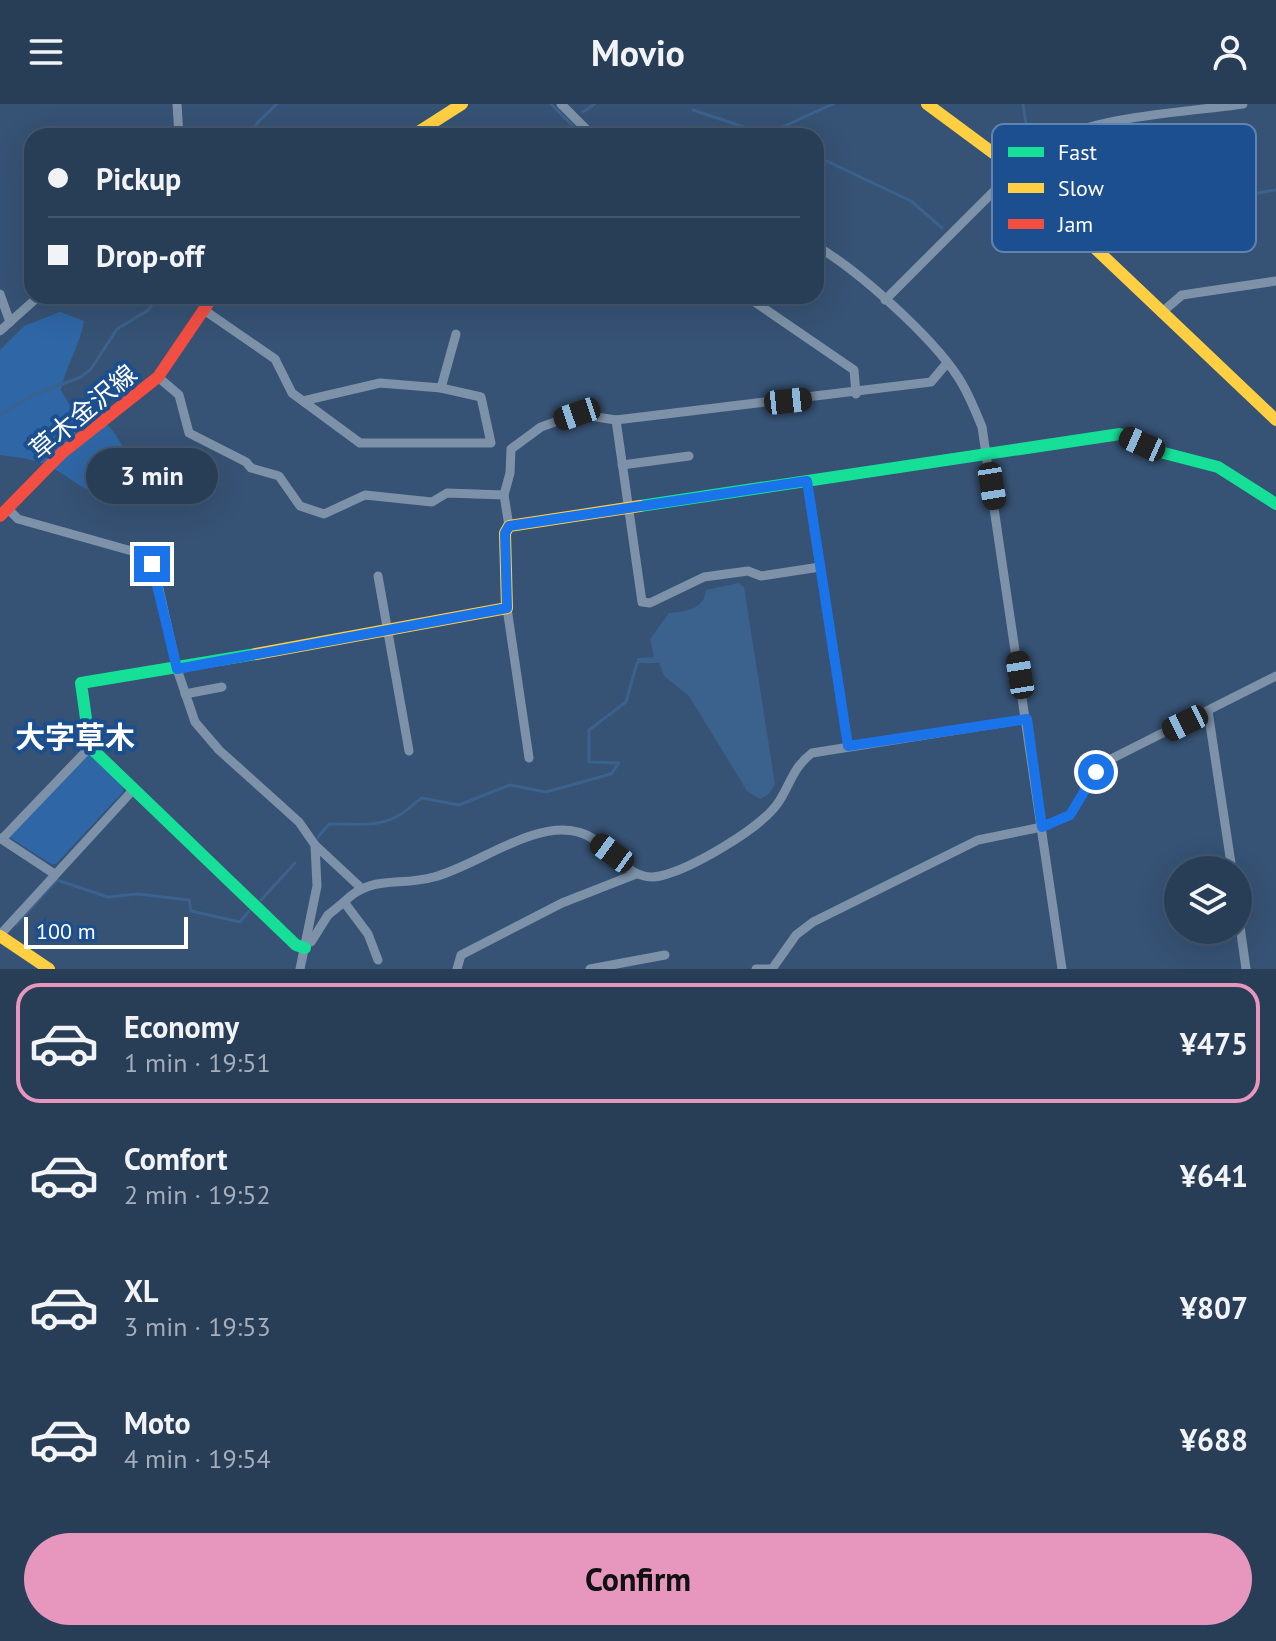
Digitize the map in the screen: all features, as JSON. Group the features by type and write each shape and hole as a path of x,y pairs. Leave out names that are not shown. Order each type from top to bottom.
{"street":[{"path":"177,104 178,128"},
{"path":"426,128 462,104"},
{"path":"561,104 585,128"},
{"path":"927,104 992,152"},
{"path":"1117,124 1243,104"},
{"path":"885,300 992,193"},
{"path":"824,251 848,266 885,300 947,363 971,400 987,454 1062,969"},
{"path":"1097,252 1161,313 1229,370 1276,420"},
{"path":"1161,313 1182,295 1276,281"},
{"path":"0,294 10,322"},
{"path":"0,331 30,304"},
{"name":"草木金沢線","path":"4,513 62,453 158,377 208,304"},
{"path":"758,304 854,370 856,394"},
{"path":"204,310 275,359 292,393 360,443 491,443 481,397 441,388 380,383 303,401"},
{"path":"441,388 456,334"},
{"path":"529,758 507,608 505,533 509,526 504,495 510,473 511,449 541,427 577,414 616,420 856,394 931,382 947,363"},
{"path":"158,377 179,395 183,422 195,439 246,462 251,468 279,476 296,501 314,513 334,512 365,495 432,502 447,493 504,495"},
{"path":"616,420 642,602 650,603 704,577 748,571 761,576 820,567"},
{"path":"509,526 1120,434 1164,453 1218,467 1276,504"},
{"path":"622,465 689,456"},
{"path":"807,481 848,746"},
{"path":"4,513 146,555 155,571 177,669 195,722 214,744 299,822 315,845 359,886"},
{"path":"378,576 409,751"},
{"path":"507,608 177,669 81,683 90,747 296,945 305,946 311,942 328,915 359,886 433,877 553,830 587,835 636,874"},
{"path":"756,969 772,969 796,935 813,922 978,840 1042,827 1070,815 1096,772 1113,758 1276,676"},
{"path":"185,694 222,687"},
{"path":"1208,711 1230,856"},
{"path":"457,969 461,955 562,903 636,874 658,877 685,869 749,831 776,805 802,761 812,753 1027,719"},
{"path":"53,873 1,838 90,747"},
{"path":"49,969 0,936 53,873 133,790"},
{"path":"300,969 317,886 315,845"},
{"path":"344,902 368,934 378,960"},
{"path":"1242,944 1246,969"},
{"path":"590,969 620,966 665,955"}],"shaded area":[{"path":"60,312 84,321 61,390 73,411 93,414 117,437 132,481 132,491 120,496 96,494 39,462 0,455 0,350 24,326"},
{"path":"738,583 744,587 775,784 769,794 760,799 747,791 689,696 664,676 659,663 637,663 637,658 654,657 650,639 669,613 698,606 706,590"},
{"path":"88,752 124,785 123,792 56,864 51,864 9,837"}],"waterway":[{"path":"255,128 277,104"},
{"path":"551,104 573,128"},
{"path":"583,112 595,104"},
{"path":"780,128 833,104"},
{"path":"1023,104 1026,124"},
{"path":"693,110 747,128"},
{"path":"824,160 911,201 942,228"},
{"path":"1256,193 1276,190"},
{"path":"0,415 33,395 81,377 91,369 117,329 154,304"},
{"path":"318,837 329,824 384,822 422,798 459,805 510,785 546,792 611,774 619,763 589,762 589,730 626,702 637,663"},
{"path":"261,900 295,863"},
{"path":"16,925 57,880 108,897 138,894 189,900 191,911 240,922 249,911"}],"traffic: fast":[{"path":"640,506 1120,434 1164,453 1218,467 1276,504"},
{"path":"256,654 81,683 90,747 296,945 305,948"}],"traffic: slow":[{"path":"424,128 462,104"},
{"path":"927,104 992,152"},
{"path":"1099,252 1276,420"},
{"path":"256,654 507,608 505,533 509,526 640,506"},
{"path":"0,936 49,969"}],"traffic: jam":[{"path":"0,516 62,453 158,377 208,304"}],"district":[{"name":"大字草木","path":"75,738"}],"route":[{"path":"152,564 177,669 507,608 505,533 509,526 807,481 848,746 1027,719 1042,827 1070,815 1096,772"}]}
